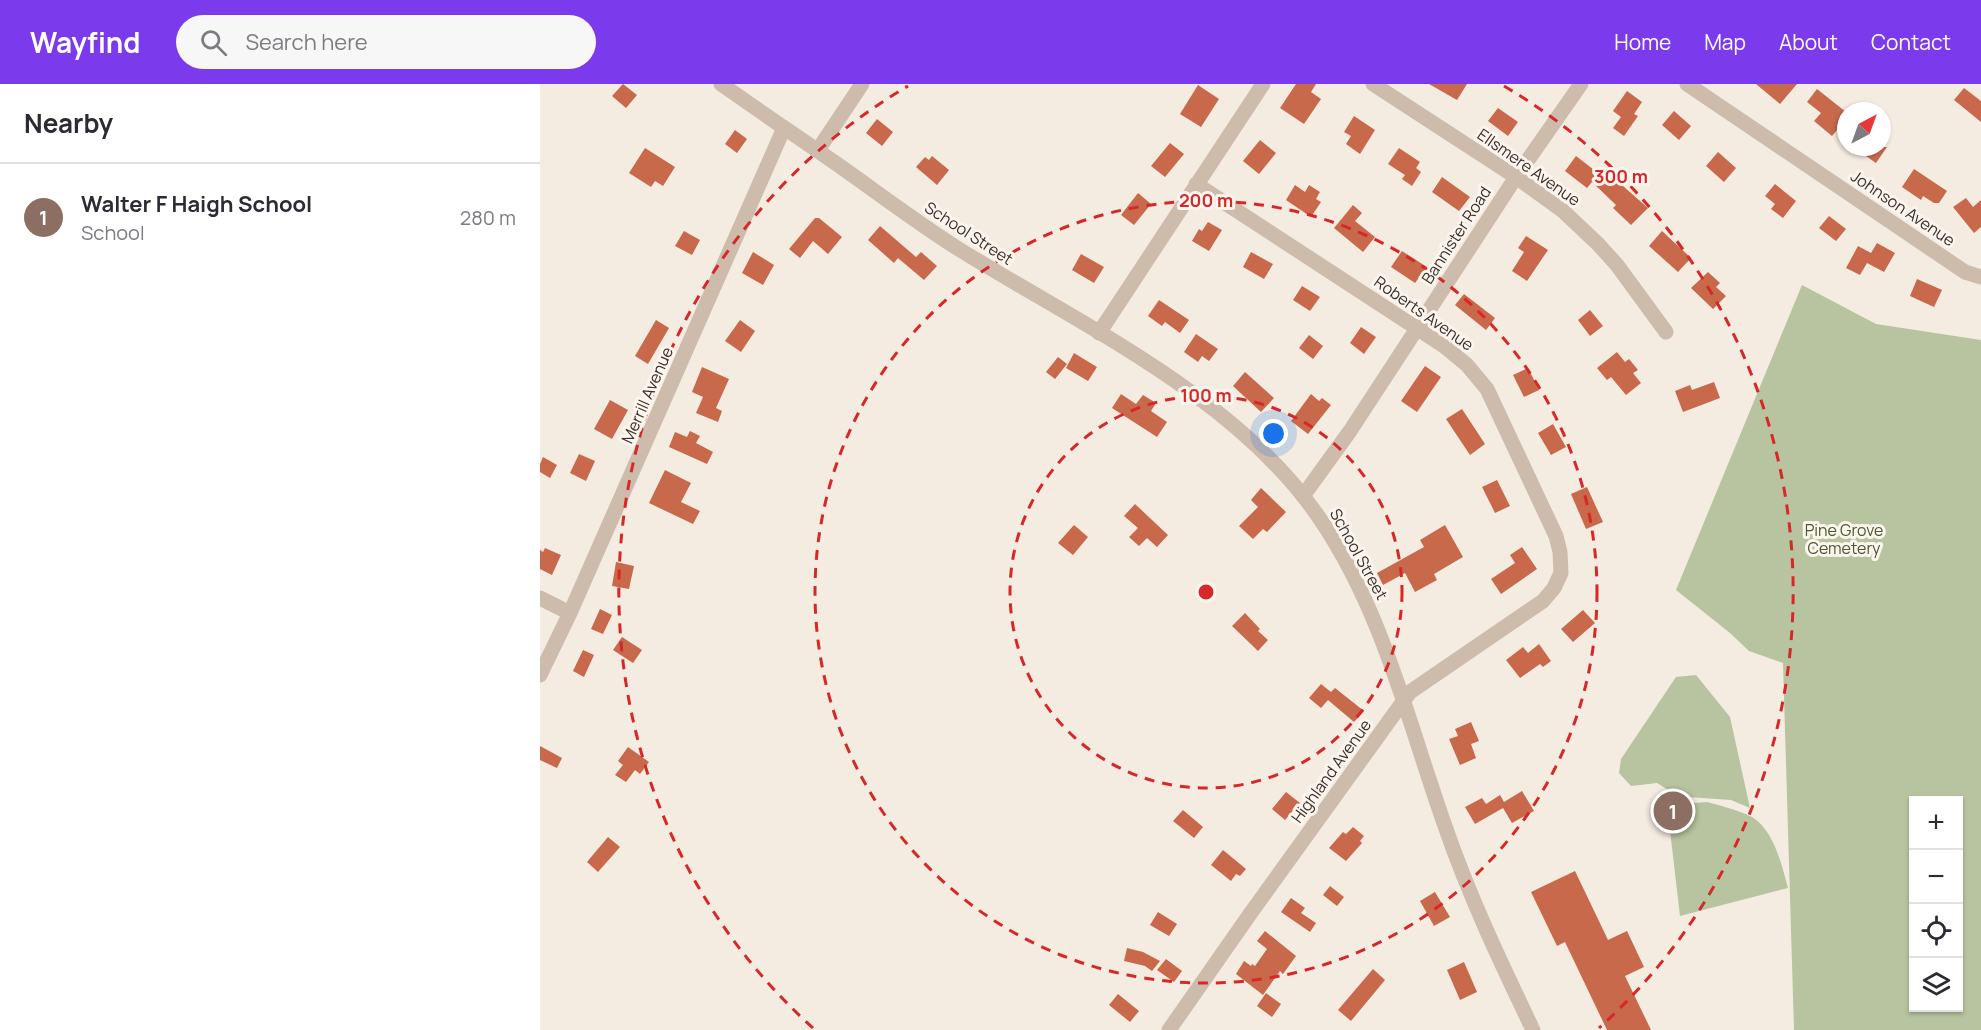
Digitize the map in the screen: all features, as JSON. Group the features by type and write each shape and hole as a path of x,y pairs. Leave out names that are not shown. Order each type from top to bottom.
{"street":[{"name":"School Street","path":"721,84 953,245 1155,367 1219,414 1261,451 1303,496 1335,542 1353,575 1384,645 1458,862 1500,961 1533,1030"},
{"path":"818,150 862,84"},
{"path":"1099,333 1263,84"},
{"name":"Ellsmere Avenue","path":"1373,84 1516,177 1563,211 1617,265 1666,332"},
{"name":"Bannister Road","path":"1303,496 1340,446 1516,177 1581,84"},
{"name":"Johnson Avenue","path":"1687,84 1965,272 1981,277"},
{"name":"Merrill Avenue","path":"540,675 570,613 784,128"},
{"name":"Roberts Avenue","path":"1196,184 1417,328 1462,360 1487,389 1553,528 1560,552 1561,573"},
{"name":"Highland Avenue","path":"1169,1030 1410,693 1543,601 1554,588 1561,573"},
{"path":"540,598 570,613"}],"green space":[{"name":"Pine Grove Cemetery","path":"1802,285 1876,324 1981,340 1981,1030 1794,1030 1783,663 1749,651 1676,590"},
{"path":"1696,675 1730,717 1750,808 1731,800 1688,797 1670,791 1657,783 1631,786 1619,773 1621,759 1676,677"},
{"path":"1707,802 1741,812 1760,823 1776,849 1788,888 1680,916 1667,805"}],"building":[{"path":"623,84 637,95 626,108 612,96"},
{"path":"1296,84 1316,84 1311,92 1321,99 1304,124 1280,108"},
{"path":"1429,84 1467,84 1457,100"},
{"path":"1756,84 1797,84 1780,104"},
{"path":"1198,85 1219,99 1201,127 1180,114"},
{"path":"1964,88 1981,101 1981,122 1954,100"},
{"path":"1817,89 1837,105 1837,130 1832,136 1814,121 1821,113 1807,102"},
{"path":"1627,91 1642,102 1634,114 1638,116 1624,136 1613,128 1621,117 1613,111"},
{"path":"1498,108 1518,122 1508,136 1488,121"},
{"path":"1674,111 1691,126 1679,140 1662,125"},
{"path":"1354,116 1375,130 1360,154 1346,144 1351,136 1344,132"},
{"path":"877,119 893,132 882,146 866,133"},
{"path":"735,130 747,139 737,153 725,144"},
{"path":"1260,140 1276,153 1259,174 1243,161"},
{"path":"1170,143 1184,154 1165,177 1151,166"},
{"path":"645,148 675,167 663,186 655,181 651,187 629,173"},
{"path":"1399,148 1420,162 1416,168 1421,172 1412,186 1402,179 1405,175 1388,164"},
{"path":"1718,152 1736,168 1724,182 1706,166"},
{"path":"932,156 949,170 937,185 916,167 925,157 929,160"},
{"path":"1576,156 1611,183 1615,179 1648,208 1631,225 1613,208 1616,205 1592,182 1587,188 1565,171"},
{"path":"1866,156 1881,156 1876,163"},
{"path":"1914,169 1947,191 1939,203 1934,203 1923,196 1921,200 1902,187"},
{"path":"1442,177 1470,197 1459,211 1432,192"},
{"path":"1775,184 1796,201 1783,218 1771,209 1775,204 1765,196"},
{"path":"1295,185 1305,192 1309,185 1320,192 1316,199 1321,202 1311,217 1286,200"},
{"path":"1138,193 1151,204 1134,225 1121,215"},
{"path":"1966,198 1973,207 1981,200 1981,227 1974,233 1953,207"},
{"path":"1353,205 1362,213 1355,221 1375,237 1363,252 1334,228"},
{"path":"1829,216 1846,229 1836,241 1819,228"},
{"path":"815,218 819,218 842,237 828,254 813,241 800,258 789,249"},
{"path":"1208,222 1222,230 1209,251 1192,241 1199,229 1202,231"},
{"path":"880,226 916,257 921,252 937,266 924,280 898,258 894,263 868,240"},
{"path":"684,231 700,240 692,255 675,246"},
{"path":"1662,231 1691,258 1678,272 1649,246"},
{"path":"1526,236 1548,250 1527,281 1512,271 1524,252 1518,248"},
{"path":"1877,243 1895,253 1884,272 1867,263 1860,275 1846,268 1858,246 1871,253"},
{"path":"1402,251 1427,267 1415,283 1391,267"},
{"path":"753,252 774,265 763,285 742,273"},
{"path":"1251,252 1273,264 1264,279 1243,267"},
{"path":"1081,254 1104,267 1094,283 1072,270"},
{"path":"1708,272 1720,283 1716,287 1726,296 1713,309 1691,288"},
{"path":"1917,279 1942,290 1934,307 1910,296"},
{"path":"1302,286 1320,297 1310,311 1293,300"},
{"path":"1464,294 1495,318 1486,330 1455,305"},
{"path":"1159,300 1189,320 1180,333 1165,322 1162,326 1148,316"},
{"path":"1590,310 1603,326 1590,336 1578,320"},
{"path":"656,320 669,328 648,364 635,356"},
{"path":"740,320 755,331 741,352 725,341"},
{"path":"1361,327 1376,337 1364,354 1350,343"},
{"path":"1196,334 1218,349 1209,361 1202,356 1198,362 1184,352"},
{"path":"1309,335 1323,346 1313,359 1299,348"},
{"path":"1617,352 1625,362 1629,359 1638,370 1633,373 1641,383 1626,395 1611,377 1607,380 1597,368"},
{"path":"1074,353 1097,367 1088,381 1066,368"},
{"path":"1058,357 1067,364 1055,379 1046,372"},
{"path":"1425,366 1441,377 1417,412 1401,401"},
{"path":"702,367 729,379 716,408 722,411 718,422 696,413 703,397 692,392"},
{"path":"1528,368 1539,390 1524,397 1513,375"},
{"path":"1245,372 1274,398 1261,412 1233,386"},
{"path":"1714,382 1720,398 1683,412 1675,391 1690,385 1692,390"},
{"path":"1121,394 1136,404 1143,395 1156,403 1151,411 1167,422 1157,437 1112,408"},
{"path":"1311,394 1319,401 1322,398 1331,405 1308,434 1291,421"},
{"path":"610,400 628,410 612,439 594,429"},
{"path":"1462,409 1485,444 1470,455 1446,419"},
{"path":"1553,424 1566,447 1551,455 1538,433"},
{"path":"690,431 700,436 696,443 713,452 707,464 669,447 675,432 687,437"},
{"path":"579,454 595,461 586,481 570,473"},
{"path":"543,457 557,465 550,478 540,472"},
{"path":"665,470 691,483 681,502 700,511 693,524 649,503"},
{"path":"1497,480 1510,506 1495,513 1482,487"},
{"path":"1587,487 1603,522 1586,529 1571,494"},
{"path":"1261,488 1286,512 1267,532 1263,529 1253,539 1239,526 1258,507 1251,500"},
{"path":"1135,504 1168,535 1157,547 1147,538 1139,546 1129,537 1138,528 1124,516"},
{"path":"1074,525 1088,537 1073,555 1058,543"},
{"path":"1445,525 1463,557 1434,574 1437,580 1415,592 1405,573 1383,585 1377,573 1424,547 1420,540"},
{"path":"1522,547 1537,569 1501,594 1491,579 1515,563 1510,555"},
{"path":"545,548 561,555 552,575 540,569 540,550 543,552"},
{"path":"616,562 634,566 629,589 612,586"},
{"path":"600,609 612,615 603,634 591,629"},
{"path":"1583,610 1595,623 1573,642 1561,629"},
{"path":"1245,613 1268,640 1258,651 1232,626"},
{"path":"622,637 642,650 633,663 613,650"},
{"path":"1539,644 1551,661 1543,667 1540,664 1520,678 1506,660 1523,647 1528,653"},
{"path":"583,650 594,655 584,677 573,671"},
{"path":"1321,684 1331,692 1335,688 1364,711 1354,722 1328,700 1321,708 1309,698"},
{"path":"1471,722 1479,741 1471,744 1476,758 1460,765 1449,739 1458,736 1455,729"},
{"path":"540,746 562,758 557,768 540,760"},
{"path":"628,747 649,762 640,774 635,770 626,782 615,775 623,765 618,761"},
{"path":"1522,791 1534,811 1512,823 1503,808 1475,824 1465,807 1482,798 1486,804 1500,795 1504,802"},
{"path":"1286,792 1300,803 1285,820 1272,809"},
{"path":"1183,810 1203,827 1194,838 1173,821"},
{"path":"1353,827 1364,836 1360,841 1362,843 1346,861 1329,848 1343,832 1346,834"},
{"path":"608,837 620,847 598,872 587,862"},
{"path":"1223,850 1246,869 1240,876 1236,874 1231,881 1211,865"},
{"path":"1575,871 1608,940 1627,931 1644,967 1625,976 1651,1030 1607,1030 1565,942 1557,946 1531,892"},
{"path":"1330,886 1344,897 1337,906 1323,895"},
{"path":"1435,892 1450,917 1434,926 1420,901"},
{"path":"1291,898 1305,908 1301,913 1316,923 1310,932 1281,912"},
{"path":"1158,912 1177,924 1169,936 1150,925"},
{"path":"1265,931 1296,956 1283,974 1280,971 1263,995 1236,974 1244,961 1255,966 1267,949 1257,941"},
{"path":"1127,948 1143,952 1160,961 1152,971 1145,966 1124,961"},
{"path":"1166,959 1182,971 1174,982 1157,970"},
{"path":"1464,962 1477,992 1460,1000 1447,970"},
{"path":"1373,969 1385,980 1351,1021 1338,1010"},
{"path":"1266,993 1281,1004 1272,1017 1257,1006"},
{"path":"1118,994 1139,1011 1130,1022 1109,1005"}],"place":[{"name":"Walter F Haigh School","path":"1673,811"}]}
